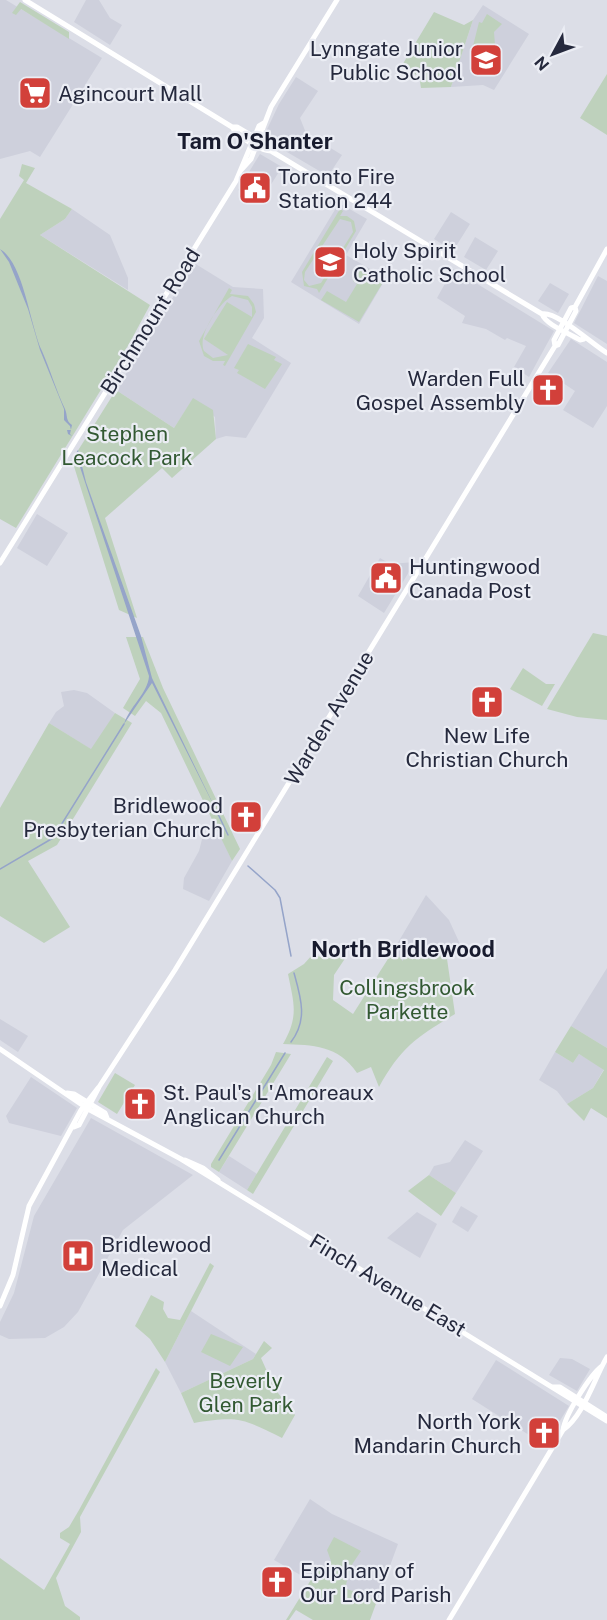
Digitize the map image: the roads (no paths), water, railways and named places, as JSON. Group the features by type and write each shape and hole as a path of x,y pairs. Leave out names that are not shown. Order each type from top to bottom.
{"main road":[{"path":"25,0 53,17 54,20 232,127 237,126 271,151 542,314 547,313 580,340 584,339 607,353"},
{"name":"Birchmount Road","path":"0,563 241,170 264,123 337,0"},
{"name":"Warden Avenue","path":"0,1306 13,1275 29,1206 74,1127 79,1125 87,1105 180,962 555,346 554,342 564,327 571,308 575,307 607,249"},
{"name":"Finch Avenue East","path":"0,1049 107,1118 181,1159 553,1387 560,1387 580,1403 607,1419"},
{"path":"449,1620 607,1357"}],"water":[{"path":"0,249 8,256 21,281 38,340 65,409 68,420 72,425 71,430 64,420 64,409 40,350 28,309 9,262"},
{"path":"78,450 86,482 141,636 152,678 218,814 152,683 124,724 145,688 149,676 77,458"}],"waterway":[{"path":"0,869 53,838 124,724"},
{"path":"218,814 228,835"},
{"path":"248,866 275,890 280,898 291,956"},
{"path":"291,1042 300,1025 302,1009 294,973"},
{"path":"219,1160 285,1053"}],"place":[{"name":"Lynngate Junior Public School","path":"486,60"},
{"name":"Agincourt Mall","path":"35,93"},
{"name":"Toronto Fire Station 244","path":"255,188"},
{"name":"Holy Spirit Catholic School","path":"330,262"},
{"name":"Warden Full Gospel Assembly","path":"548,390"},
{"name":"Huntingwood Canada Post","path":"386,578"},
{"name":"New Life Christian Church","path":"487,702"},
{"name":"Bridlewood Presbyterian Church","path":"246,817"},
{"name":"St. Paul's L'Amoreaux Anglican Church","path":"140,1104"},
{"name":"Bridlewood Medical","path":"78,1256"},
{"name":"North York Mandarin Church","path":"544,1433"},
{"name":"Epiphany of Our Lord Parish","path":"277,1582"}],"district":[{"name":"Tam O'Shanter","path":"255,141"},
{"name":"North Bridlewood","path":"403,949"}],"park label":[{"name":"Stephen Leacock Park","path":"127,445"},
{"name":"Collingsbrook Parkette","path":"407,999"},
{"name":"Beverly Glen Park","path":"246,1392"}]}
